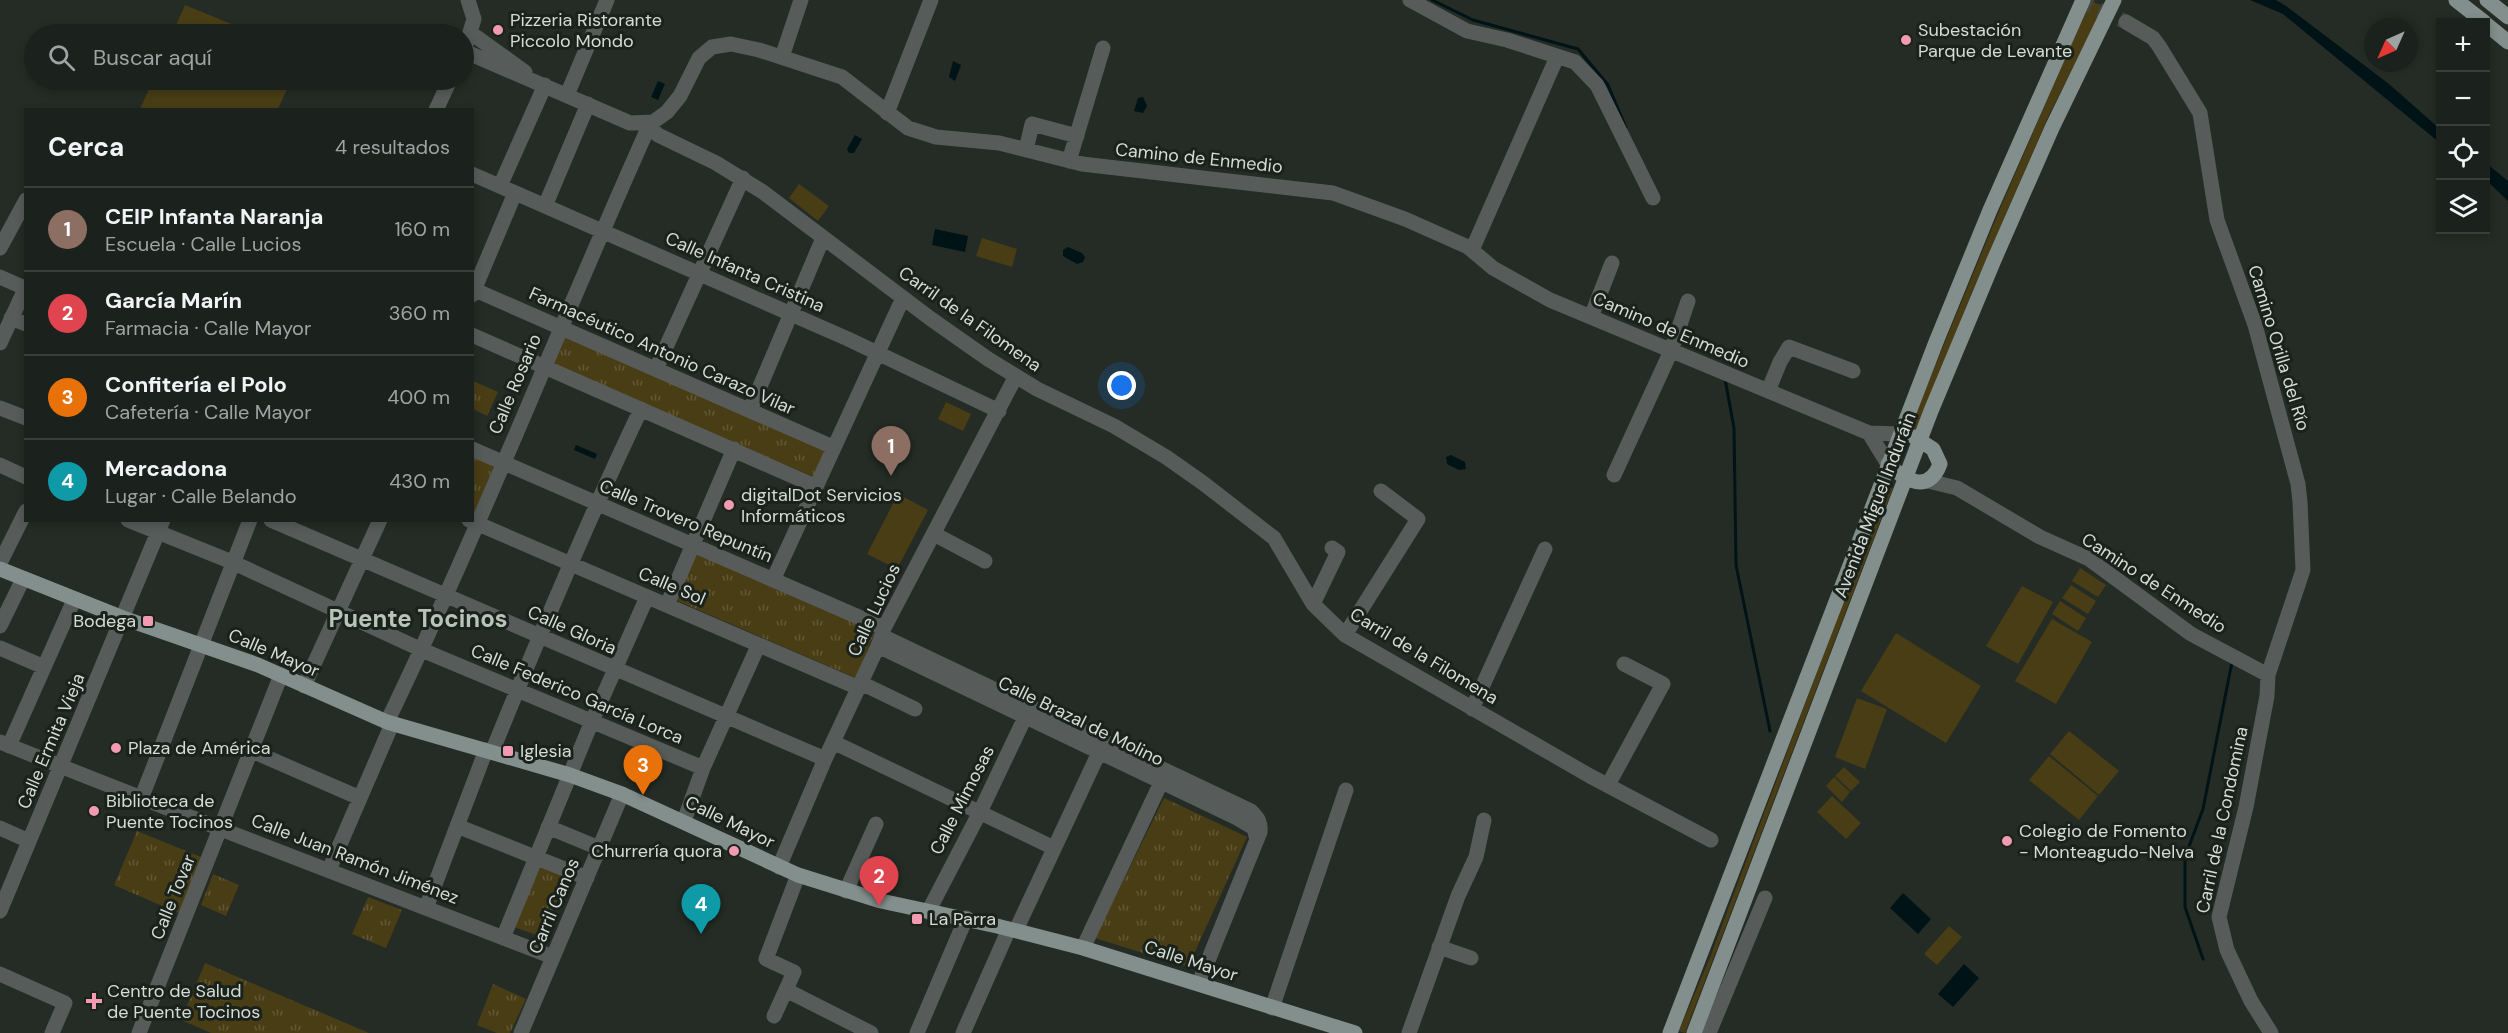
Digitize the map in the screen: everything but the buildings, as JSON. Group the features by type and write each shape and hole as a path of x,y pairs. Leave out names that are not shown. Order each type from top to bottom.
{"main road":[{"name":"Avenida Miguel Induráin","path":"1670,1033 1899,435 1990,210 2083,0"},
{"name":"Avenida Miguel Induráin","path":"1694,1033 1920,440 2034,168 2114,0"},
{"path":"2456,0 2479,18"},
{"path":"2487,0 2508,17"},
{"path":"2490,27 2508,42"},
{"path":"1888,464 1911,481 1928,481 1936,475 1940,464 1933,448 1920,440 1899,435"},
{"name":"Calle Mayor","path":"0,569 74,600 281,675 389,723 570,775 622,794 798,875 846,891 928,912 1012,929 1083,948 1199,982 1272,1008 1318,1028 1355,1033"}],"street":[{"path":"468,0 473,11 472,24"},
{"path":"567,95 607,0"},
{"path":"783,57 801,0"},
{"path":"887,113 931,0"},
{"path":"1410,0 1467,31 1575,62 1597,85 1653,198"},
{"name":"Camino Orilla del Río","path":"2126,22 2153,38 2196,103 2200,113 2217,220 2255,325 2298,484 2303,570 2268,675"},
{"path":"474,35 545,85"},
{"name":"Camino de Enmedio","path":"648,125 659,119 674,104 699,58 712,47 731,44 783,57 842,76 908,128 936,137 999,143 1069,161 1174,176 1333,193 1405,219 1472,250 1493,268 1550,300 1869,433 1899,435"},
{"path":"1069,161 1103,48"},
{"path":"474,55 630,123 648,125"},
{"path":"1472,250 1557,57"},
{"path":"500,186 545,85"},
{"path":"437,108 445,90"},
{"path":"545,206 588,104"},
{"path":"1026,150 1032,124 1077,136"},
{"name":"Carril de la Filomena","path":"648,125 658,135 743,178 988,359 1037,389 1114,426 1166,457 1274,538 1313,604 1345,635 1608,785 1712,840"},
{"name":"Calle Rosario","path":"474,520 502,463 648,125"},
{"name":"Calle Infanta Cristina","path":"474,175 790,313 999,411"},
{"path":"656,369 743,178"},
{"path":"474,293 515,193"},
{"path":"0,248 24,204"},
{"path":"750,410 823,238"},
{"path":"1590,317 1612,264"},
{"path":"0,277 24,288"},
{"path":"0,344 18,321 24,293"},
{"name":"Farmacéutico Antonio Carazo Vilar","path":"474,293 656,369 833,447"},
{"path":"773,580 903,298"},
{"path":"1614,475 1671,351 1688,301"},
{"path":"474,337 815,486"},
{"path":"1768,392 1780,362 1789,347 1853,371"},
{"name":"Calle Lucios","path":"779,867 825,759 882,637 1016,376"},
{"path":"0,408 24,417"},
{"path":"426,908 457,826 538,635 596,503 641,409"},
{"path":"1869,433 1888,464"},
{"path":"667,604 734,449"},
{"name":"Calle Trovero Repuntín","path":"474,450 773,580 1028,711 1164,776 1251,812 1259,820 1261,826 1257,840 1199,982"},
{"path":"1940,464 1957,488"},
{"path":"0,465 24,476"},
{"path":"1928,481 1957,488"},
{"name":"Camino de Enmedio","path":"1957,488 2040,537 2089,559 2192,634 2268,675"},
{"path":"1345,635 1418,519 1381,491"},
{"path":"0,563 24,515"},
{"name":"Calle Federico García Lorca","path":"137,522 160,527 422,650 703,768"},
{"path":"74,600 44,667 4,744 141,799 249,522"},
{"name":"Calle Gloria","path":"276,522 825,759"},
{"path":"304,686 362,559 375,522"},
{"name":"Calle Rosario","path":"329,870 389,723 445,596 473,522"},
{"name":"Calle Sol","path":"473,522 667,604 758,646 915,709"},
{"name":"Calle Ermita Vieja","path":"0,911 160,527"},
{"path":"934,534 985,561"},
{"path":"1313,604 1338,552 1332,548"},
{"path":"1472,709 1545,549"},
{"path":"0,626 23,579"},
{"path":"503,938 592,721 647,597"},
{"path":"684,821 703,768 758,646"},
{"path":"0,648 44,667"},
{"path":"1608,785 1663,684 1624,664"},
{"name":"Calle Tovar","path":"139,1033 281,675"},
{"name":"Carril de la Condomina","path":"2268,675 2267,696 2246,807 2219,917 2227,950 2271,1033"},
{"name":"Calle Mimosas","path":"928,912 980,813 1028,711"},
{"path":"833,742 1054,848"},
{"path":"963,1033 1102,746"},
{"path":"252,751 360,798"},
{"path":"1083,948 1164,776"},
{"path":"1272,1008 1346,790"},
{"name":"Carril Canos","path":"521,1033 622,794"},
{"name":"Calle Juan Ramón Jiménez","path":"141,799 222,828 553,957"},
{"path":"1409,1033 1439,947 1476,857 1484,820"},
{"path":"846,891 876,824"},
{"path":"457,826 587,878"},
{"path":"548,827 599,848"},
{"path":"0,828 29,841"},
{"path":"774,1016 794,972 766,959 798,875"},
{"path":"1709,1033 1766,898"},
{"path":"917,1033 966,918"},
{"path":"1439,947 1471,958"},
{"path":"0,974 65,1003 51,1033"},
{"path":"786,990 871,1033"}],"green space":[{"path":"2090,1 2104,6 2049,115 1972,292 1916,432 1909,429 2002,204"},
{"path":"185,5 232,24 176,24"},
{"path":"149,90 287,90 278,108 140,108"},
{"path":"799,184 829,206 818,221 789,198"},
{"path":"982,238 1017,249 1012,267 976,256"},
{"path":"564,336 827,450 814,477 551,364"},
{"path":"474,381 498,392 487,416 474,410"},
{"path":"946,402 971,414 963,431 938,419"},
{"path":"474,457 494,466 474,512"},
{"path":"1890,487 1893,489 1685,1033 1679,1031 1709,960 1882,499"},
{"path":"898,494 928,510 897,569 867,554"},
{"path":"693,551 875,631 856,678 673,599"},
{"path":"2080,568 2106,585 2098,597 2072,581"},
{"path":"2071,585 2096,601 2088,614 2062,598"},
{"path":"2022,586 2053,602 2018,664 1986,646"},
{"path":"2060,601 2086,618 2078,631 2052,614"},
{"path":"2052,619 2092,642 2056,704 2015,681"},
{"path":"1896,633 1981,686 1946,743 1861,691"},
{"path":"1857,698 1887,709 1865,769 1835,757"},
{"path":"2069,731 2119,771 2099,795 2050,754"},
{"path":"2049,756 2098,796 2079,820 2029,780"},
{"path":"1844,767 1860,782 1851,791 1835,776"},
{"path":"1834,777 1850,792 1842,802 1826,786"},
{"path":"1832,796 1861,823 1846,839 1817,812"},
{"path":"1164,798 1247,837 1188,967 1095,938"},
{"path":"137,831 206,859 183,915 114,885"},
{"path":"541,864 568,875 542,937 514,927"},
{"path":"213,874 239,885 226,916 201,905"},
{"path":"368,897 402,910 386,948 352,934"},
{"path":"1949,926 1962,937 1937,965 1924,954"},
{"path":"205,963 369,1033 211,1033 181,1020"},
{"path":"493,984 526,999 510,1033 497,1033 477,1025"}],"shaded area":[{"path":"2250,0 2276,0 2286,6 2364,65 2364,72 2373,72 2389,84 2436,125 2436,140 2283,14"},
{"path":"953,61 961,65 955,81 949,77"},
{"path":"658,81 665,84 658,100 651,97"},
{"path":"1143,97 1147,106 1143,113 1134,111 1138,98"},
{"path":"855,135 862,139 854,153 849,153 847,149"},
{"path":"2490,166 2508,181 2508,201 2490,184"},
{"path":"935,229 968,236 965,252 932,245"},
{"path":"1068,247 1082,253 1085,257 1083,262 1077,264 1063,256 1063,250"},
{"path":"576,445 597,454 595,459 574,450"},
{"path":"1451,455 1465,462 1466,469 1459,470 1447,464 1446,457"},
{"path":"1903,893 1931,919 1918,934 1890,908"},
{"path":"1964,964 1979,978 1953,1007 1938,994"}],"waterway":[{"path":"1432,0 1473,20 1578,49 1608,85 1626,128"},
{"path":"1725,379 1734,428 1736,565 1770,731"},
{"path":"2203,959 2185,907 2185,857 2203,809 2232,662"}],"tunnel":[{"path":"2078,0 2126,22"}],"place":[{"name":"Pizzeria Ristorante Piccolo Mondo","path":"498,30"},
{"name":"Subestación Parque de Levante","path":"1906,40"},
{"name":"CEIP Infanta Naranja","path":"891,476"},
{"name":"digitalDot Servicios Informáticos","path":"729,505"},
{"name":"Bodega","path":"148,621"},
{"name":"Plaza de América","path":"116,748"},
{"name":"Iglesia","path":"508,751"},
{"name":"Confitería el Polo","path":"643,795"},
{"name":"Biblioteca de Puente Tocinos","path":"94,811"},
{"name":"Colegio de Fomento - Monteagudo-Nelva","path":"2007,841"},
{"name":"Churrería quora","path":"734,851"},
{"name":"García Marín","path":"879,906"},
{"name":"La Parra","path":"917,919"},
{"name":"Mercadona","path":"701,934"},
{"name":"Centro de Salud de Puente Tocinos","path":"94,1001"}],"district":[{"name":"Puente Tocinos","path":"418,619"}]}
